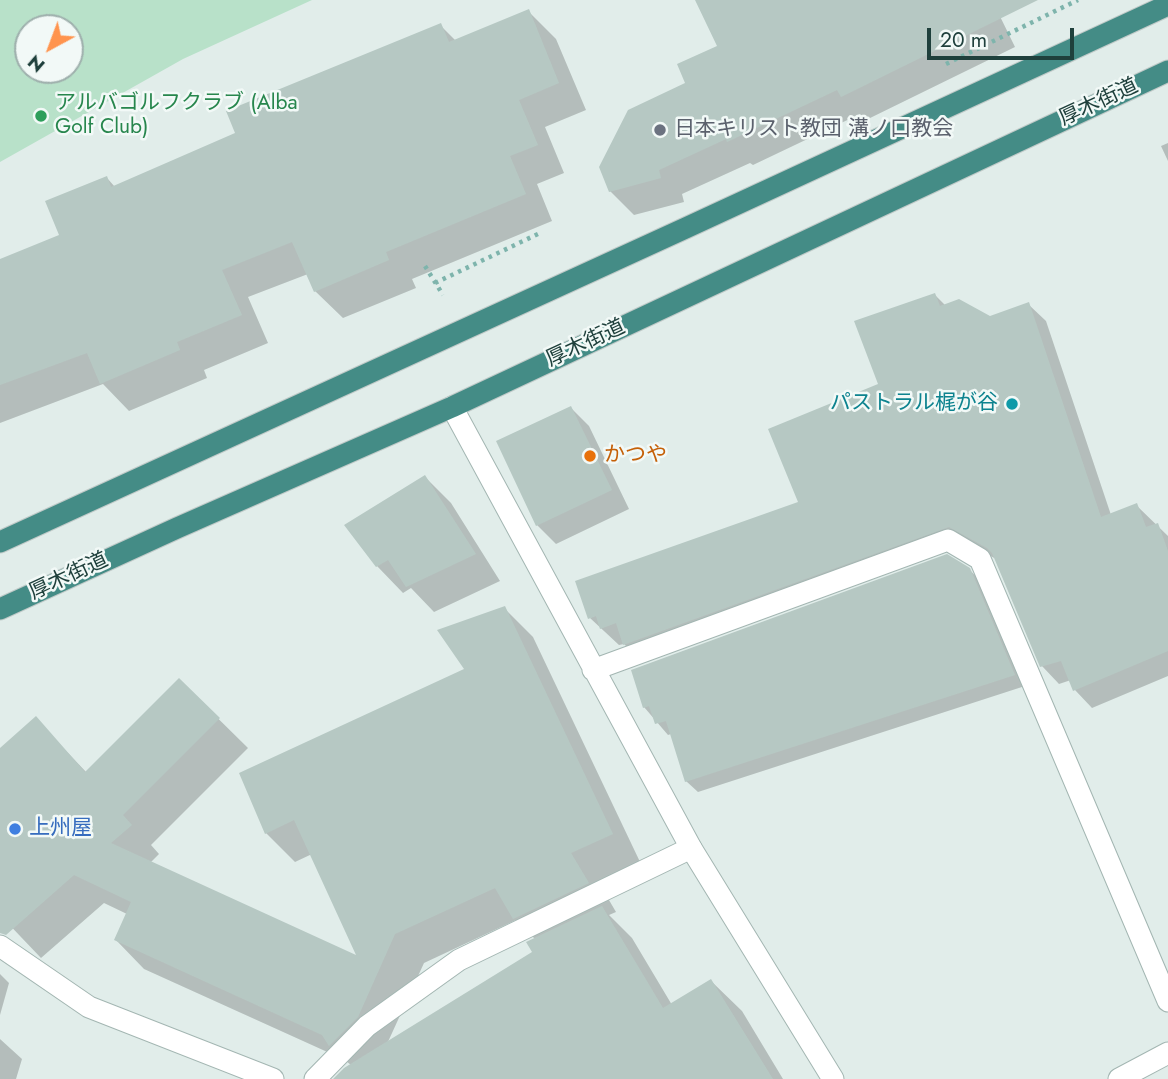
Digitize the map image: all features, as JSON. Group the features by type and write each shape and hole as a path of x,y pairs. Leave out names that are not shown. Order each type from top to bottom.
{"highway":[{"path":"0,542 380,366 857,151 1168,5"},
{"name":"厚木街道","path":"0,609 452,407 1168,71"}],"street":[{"path":"452,407 691,848 833,1079"},
{"path":"593,670 948,540 979,559 1168,1001"},
{"path":"315,1079 367,1026 458,960 691,848"},
{"path":"0,946 89,1007 273,1079"},
{"path":"1119,1079 1168,1053"}],"path":[{"path":"435,283 540,233"},
{"path":"425,266 443,295"}],"green space":[{"name":"アルバゴルフクラブ (Alba Golf Club)","path":"0,0 312,0 183,59 0,162"}],"building":[{"path":"695,0 1038,0 841,97 837,90 727,142 726,139 659,170 661,178 609,192 599,167 628,110 685,83 677,64 717,46"},
{"path":"529,9 559,83 519,100 538,145 510,156 526,194 386,252 389,260 314,292 292,242 222,270 242,315 177,342 180,350 100,384 87,353 0,385 0,259 59,235 45,201 107,176 111,187 235,133 226,111 441,23 449,42"},
{"path":"935,293 940,306 959,299 990,316 1029,302 1101,517 1137,503 1146,527 1158,523 1168,551 1168,651 1073,691 1061,661 1040,667 992,553 949,527 623,645 616,623 600,629 596,616 588,619 575,581 798,502 768,429 878,384 854,321"},
{"path":"571,406 612,490 536,526 496,441"},
{"path":"425,475 476,554 406,587 388,560 376,567 344,525"},
{"path":"947,554 970,568 1015,675 685,782 666,721 655,724 649,706 643,708 631,670"},
{"path":"505,606 613,834 571,853 589,883 513,919 495,888 395,934 358,1017 329,1046 322,1035 114,940 131,902 74,875 6,935 0,933 0,748 36,716 85,772 179,678 220,718 123,815 132,825 111,843 356,955 294,820 265,834 239,773 464,669 437,630"},
{"path":"602,906 663,1008 711,979 773,1079 333,1079 344,1068 532,952 526,942"}],"place":[{"name":"アルバゴルフクラブ (Alba Golf Club)","path":"41,116"},
{"name":"日本キリスト教団 溝ノ口教会","path":"660,130"},
{"name":"パストラル梶が谷","path":"1012,404"},
{"name":"かつや","path":"590,456"},
{"name":"上州屋","path":"15,829"}]}
